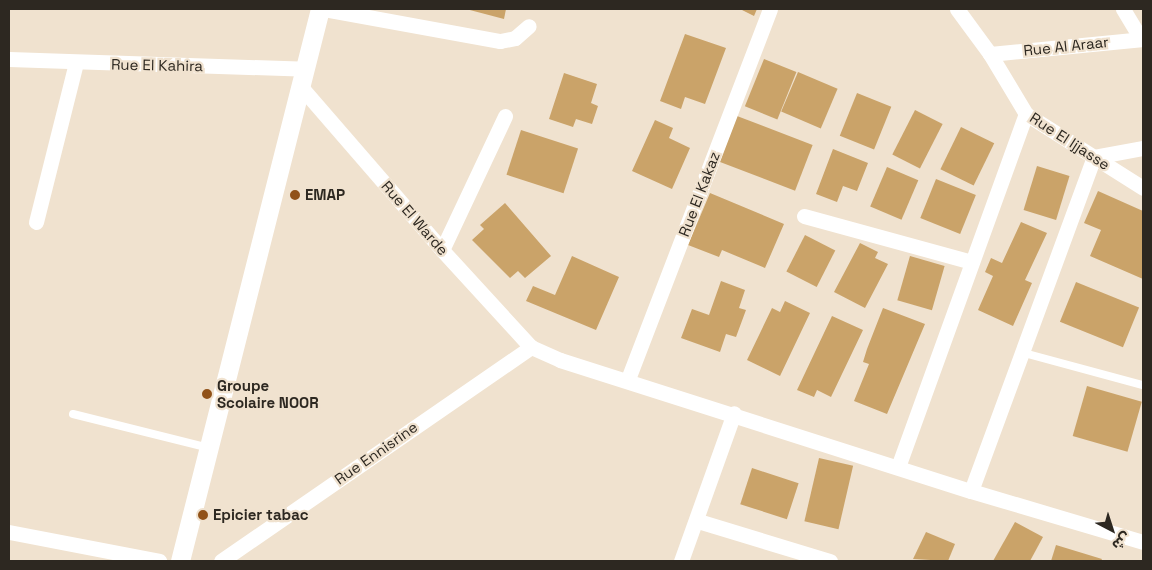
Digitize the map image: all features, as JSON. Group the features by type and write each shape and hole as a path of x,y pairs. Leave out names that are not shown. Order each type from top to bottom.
{"street":[{"path":"180,561 320,9"},
{"path":"324,9 500,41 515,38 529,26"},
{"name":"Rue El Kakaz","path":"628,379 770,9"},
{"name":"Rue El Ijjasse","path":"957,9 990,54 1026,114 1143,188"},
{"path":"1123,9 1142,39"},
{"name":"Rue Al Araar","path":"990,54 1142,39"},
{"name":"Rue El Kahira","path":"9,60 304,78"},
{"path":"36,222 76,63"},
{"name":"Rue El Warde","path":"304,78 442,250 531,347"},
{"path":"898,467 1026,114"},
{"path":"442,250 505,116"},
{"path":"971,491 1024,353 1094,157 1143,148"},
{"path":"804,216 972,262"},
{"path":"531,347 560,360 628,379 971,491 1143,542"},
{"name":"Rue Ennisrine","path":"221,561 531,347"},
{"path":"681,561 698,521 734,413"},
{"path":"698,521 830,561"},
{"path":"9,532 159,561"}],"lane":[{"path":"1024,353 1143,385"},
{"path":"73,414 209,448"}],"building":[{"path":"466,9 506,9 504,19"},
{"path":"740,9 757,9 754,16"},
{"path":"685,34 726,48 705,104 685,97 681,109 660,101"},
{"path":"764,59 796,72 777,119 745,106"},
{"path":"798,72 838,89 821,128 781,112"},
{"path":"564,73 597,84 591,103 598,106 592,124 576,119 573,127 549,119"},
{"path":"857,93 891,107 874,150 840,136"},
{"path":"915,110 943,124 920,169 892,155"},
{"path":"737,116 813,145 795,191 719,162"},
{"path":"655,120 673,128 669,138 690,148 672,189 632,171"},
{"path":"961,127 994,143 974,185 940,169"},
{"path":"521,130 578,149 564,193 506,175"},
{"path":"833,149 868,163 857,191 843,186 837,202 816,194"},
{"path":"1037,166 1070,176 1056,220 1024,210"},
{"path":"887,167 918,180 901,220 870,207"},
{"path":"936,179 976,195 960,234 920,218"},
{"path":"1098,191 1143,211 1143,279 1090,256 1101,230 1084,223"},
{"path":"710,193 784,224 765,268 722,250 719,257 688,245"},
{"path":"505,203 551,256 525,278 518,271 510,278 472,240 484,229 480,225"},
{"path":"1021,222 1047,233 1025,280 1032,283 1013,326 978,310 993,276 985,272 991,258 1002,263"},
{"path":"805,235 835,250 817,287 786,272"},
{"path":"860,243 878,252 875,258 888,264 865,308 834,292"},
{"path":"572,256 619,277 596,330 526,301 533,286 555,295"},
{"path":"910,256 945,266 932,310 897,300"},
{"path":"721,281 745,290 739,308 746,310 736,337 726,334 720,352 681,338 692,309 709,315"},
{"path":"1076,282 1139,307 1123,347 1060,322"},
{"path":"785,301 810,313 780,376 747,360 772,308 780,312"},
{"path":"883,308 925,324 887,414 854,401 869,364 863,362"},
{"path":"832,316 863,330 831,397 817,390 814,397 797,390"},
{"path":"1087,386 1142,402 1127,452 1073,436"},
{"path":"819,458 853,466 838,529 804,521"},
{"path":"752,468 799,483 787,519 740,504"},
{"path":"1015,522 1043,537 1030,561 993,561"},
{"path":"926,532 955,544 948,561 913,559"},
{"path":"1056,545 1102,559 1101,561 1051,561"}],"place":[{"name":"EMAP","path":"295,195"},
{"name":"Groupe Scolaire NOOR","path":"207,394"},
{"name":"Epicier tabac","path":"203,515"}]}
